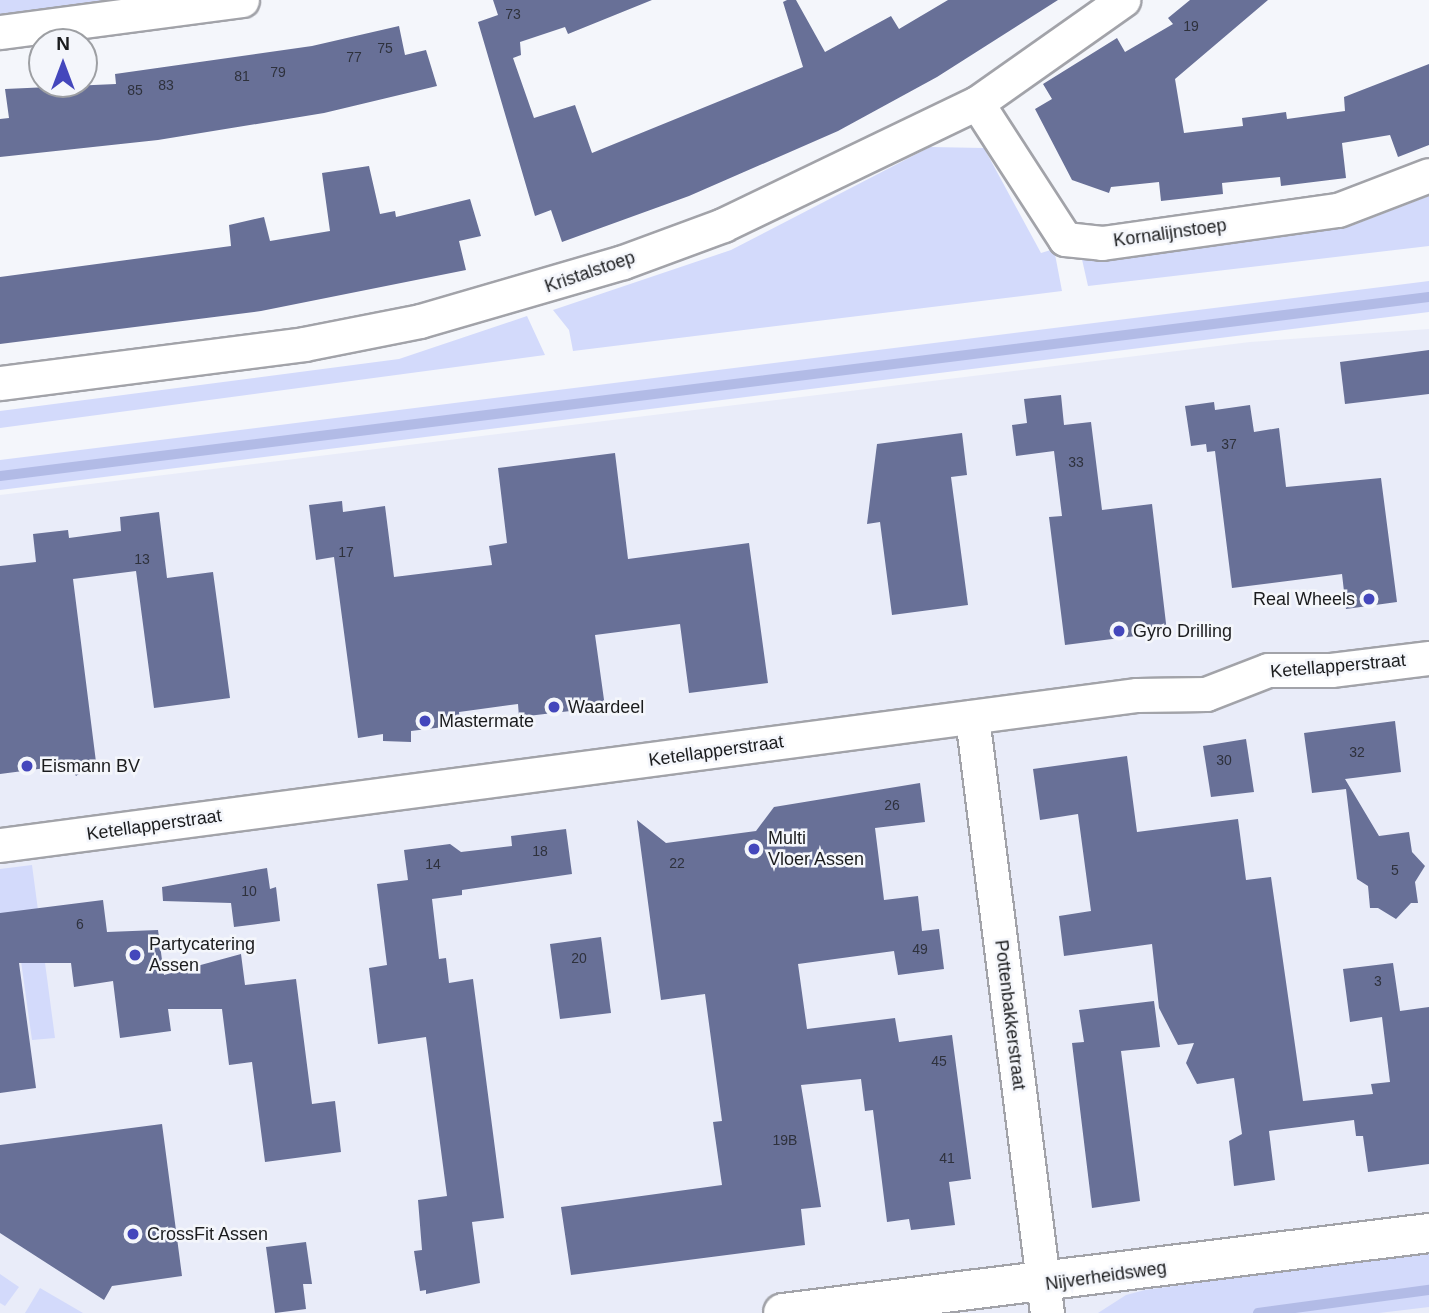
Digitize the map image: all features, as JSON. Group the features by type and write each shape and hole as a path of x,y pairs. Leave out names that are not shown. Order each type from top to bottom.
{"street":[{"path":"0,32 242,0"},
{"name":"Kristalstoep","path":"0,383 304,344 532,292 723,225 977,103 1123,0"},
{"name":"Kornalijnstoep","path":"977,103 1065,239 1102,243 1338,210 1429,175"},
{"name":"Ketellapperstraat","path":"0,845 1137,695 1206,694 1268,670 1331,670 1429,658"},
{"name":"Pottenbakkerstraat","path":"972,717 1045,1299"},
{"name":"Nijverheidsweg","path":"783,1313 1045,1299 1429,1233"}],"shaded area":[{"path":"0,0 160,0 0,21"},
{"path":"930,147 984,148 1041,253 1054,249 1062,291 573,351 569,330 553,310 731,250"},
{"path":"1429,196 1429,246 1088,286 1081,255 1115,258 1351,226"},
{"path":"1429,281 1429,312 0,490 0,460"},
{"path":"527,316 545,355 0,428 0,411 399,359"},
{"path":"1429,329 1429,1313 0,1313 0,495 1250,342"},
{"path":"32,865 55,1038 32,1040 21,961 0,964 0,869"},
{"path":"1429,1252 1429,1307 1379,1313 1098,1313 1126,1295 1145,1290"},
{"path":"0,1274 19,1287 5,1306 0,1303"},
{"path":"40,1288 83,1313 25,1313"}],"building":[{"path":"493,0 652,0 568,34 565,27 520,42 521,55 513,58 534,118 575,105 592,153 803,67 783,2 787,0 796,0 825,52 891,16 899,29 948,0 1058,0 937,77 838,131 689,196 562,242 551,210 535,216 478,22 498,15"},
{"path":"1190,0 1268,0 1175,79 1184,133 1243,126 1242,118 1286,112 1287,119 1345,111 1344,97 1429,64 1429,145 1398,157 1390,135 1342,143 1346,178 1281,186 1280,177 1222,183 1223,194 1161,201 1159,182 1111,187 1109,193 1072,180 1035,109 1052,99 1043,84 1117,38 1125,52 1173,24 1168,18"},
{"path":"399,26 405,55 426,50 437,86 324,113 158,140 0,157 0,119 9,118 5,89 28,88 28,98 98,98 98,85 116,84 115,74 312,46"},
{"path":"369,166 380,214 395,211 396,217 470,199 481,236 459,241 466,270 261,311 0,344 0,277 231,246 229,225 264,217 270,241 330,231 322,173"},
{"path":"1429,350 1429,394 1345,404 1340,362"},
{"path":"1061,395 1064,425 1091,422 1102,510 1152,504 1167,632 1065,645 1049,517 1062,516 1054,451 1016,456 1012,425 1027,423 1024,399"},
{"path":"1214,402 1215,410 1250,405 1254,432 1279,428 1286,487 1381,478 1397,602 1346,609 1342,574 1232,588 1215,451 1207,452 1206,444 1191,446 1185,406"},
{"path":"962,433 967,475 951,477 968,605 892,615 880,522 867,524 877,444"},
{"path":"615,453 628,559 749,543 768,683 689,693 680,624 595,635 605,707 519,717 518,704 459,712 460,725 411,731 411,742 383,741 383,734 358,738 334,557 316,560 309,505 342,501 343,512 385,506 394,577 492,565 489,546 507,543 498,468"},
{"path":"159,512 167,578 213,572 230,698 154,708 136,571 73,579 96,762 76,776 69,765 0,774 0,566 36,562 33,534 68,530 69,538 121,531 120,517"},
{"path":"1395,721 1401,772 1345,779 1379,836 1409,832 1412,852 1425,866 1415,882 1418,903 1411,903 1396,919 1378,908 1370,908 1368,886 1357,879 1346,789 1312,793 1304,733"},
{"path":"1246,739 1254,792 1211,797 1203,746"},
{"path":"1127,756 1137,832 1238,819 1246,880 1271,877 1303,1101 1373,1094 1371,1084 1390,1082 1382,1017 1350,1022 1343,969 1393,963 1400,1011 1429,1007 1429,1164 1368,1172 1363,1136 1356,1136 1354,1120 1269,1131 1275,1180 1234,1186 1229,1141 1242,1134 1234,1078 1197,1084 1186,1063 1194,1043 1178,1045 1159,1008 1152,944 1064,956 1059,916 1091,911 1078,814 1040,820 1033,769"},
{"path":"920,783 925,822 875,828 884,900 918,896 922,931 939,929 944,969 898,975 894,951 798,964 807,1029 895,1018 899,1042 952,1035 971,1179 949,1182 955,1225 911,1230 909,1219 887,1222 873,1110 865,1111 861,1079 801,1085 821,1207 801,1209 805,1245 571,1275 561,1207 722,1185 713,1122 722,1121 705,994 661,1000 637,820 666,843 756,831 774,807"},
{"path":"566,829 572,874 462,890 462,895 432,899 439,959 446,958 449,983 473,979 504,1218 472,1222 480,1283 426,1294 426,1290 420,1291 414,1251 422,1250 418,1200 447,1196 426,1037 378,1044 369,968 387,965 377,884 408,880 404,850 450,844 461,852 512,846 511,836"},
{"path":"267,868 270,889 276,887 280,921 234,927 231,903 163,901 162,887"},
{"path":"103,900 107,932 158,930 164,975 241,954 245,985 296,979 312,1104 335,1101 341,1152 265,1162 252,1062 229,1065 222,1009 168,1009 171,1031 120,1038 113,981 74,987 71,963 19,963 36,1088 0,1093 0,913"},
{"path":"601,937 611,1013 560,1019 550,944"},
{"path":"1154,1001 1160,1047 1121,1051 1140,1201 1092,1208 1072,1043 1084,1042 1079,1010"},
{"path":"162,1124 182,1276 112,1286 104,1300 0,1233 0,1145"},
{"path":"306,1242 312,1284 303,1284 306,1309 275,1313 266,1247"}],"waterway":[{"path":"0,476 1429,297"},
{"path":"1258,1313 1429,1290"}],"place":[{"name":"Real Wheels","path":"1369,599"},
{"name":"Gyro Drilling","path":"1119,631"},
{"name":"Waardeel","path":"554,707"},
{"name":"Mastermate","path":"425,721"},
{"name":"Eismann BV","path":"27,766"},
{"name":"Multi Vloer Assen","path":"754,849"},
{"name":"Partycatering Assen","path":"135,955"},
{"name":"CrossFit Assen","path":"133,1234"}]}
